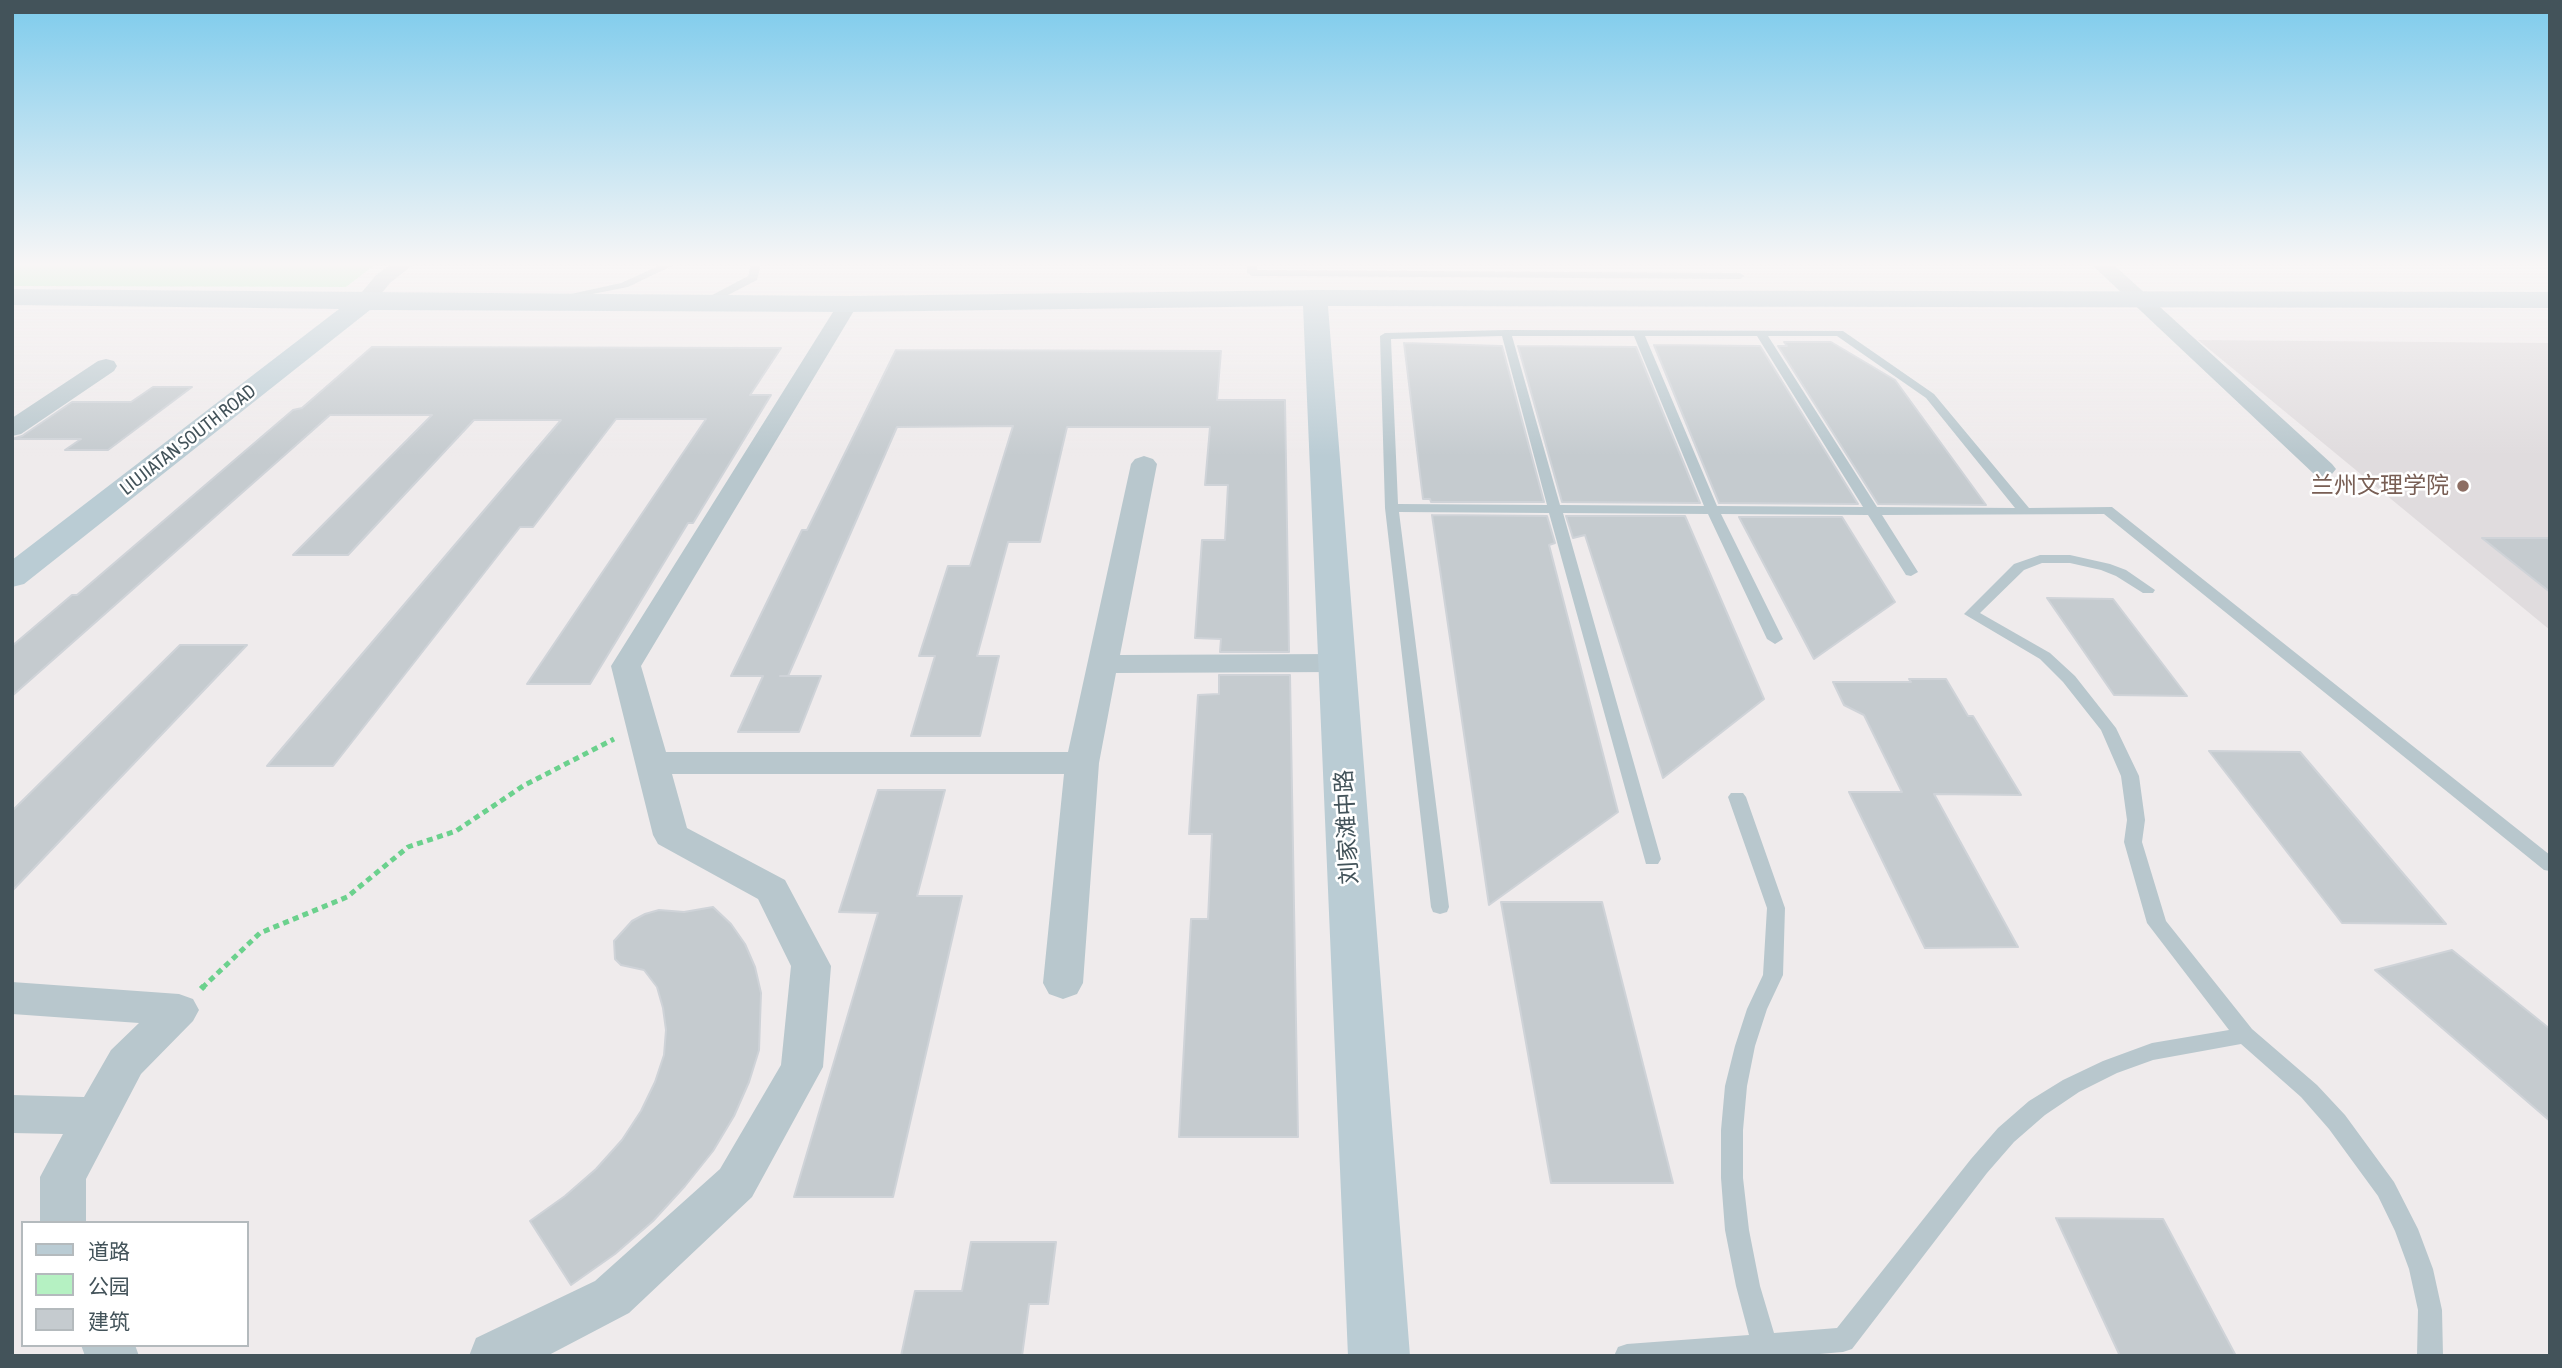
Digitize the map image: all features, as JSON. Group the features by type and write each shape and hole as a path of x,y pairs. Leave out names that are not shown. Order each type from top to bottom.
{"main road":[{"name":"LIUJIATAN SOUTH ROAD","path":"12,578 332,328"},
{"name":"刘家滩中路","path":"1318,328 1379,1356"}],"street":[{"path":"494,1356 612,1297 736,1184 802,1067 811,966 772,890 671,835 626,666 832,328"},
{"path":"2169,328 2323,469"},
{"path":"12,429 106,366"},
{"path":"1063,983 1082,763 1144,464"},
{"path":"1103,664 1337,663"},
{"path":"648,744 1082,763"},
{"path":"12,998 179,1010"},
{"path":"63,1221 64,1178 126,1062 179,1010"},
{"path":"12,1114 97,1116"}],"lane":[{"path":"1506,333 1652,859"},
{"path":"1440,907 1392,508 1385,336 1506,333 1839,333 1930,396 2025,512"},
{"path":"1638,333 1712,509 1775,639"},
{"path":"1761,334 1911,572"},
{"path":"1392,508 2025,512 2107,510 2550,865"},
{"path":"2148,590 2105,566 2070,559 2040,559 2019,568 1971,614 2022,640 2045,656 2069,679 2108,728 2130,776 2136,820 2133,842 2157,923 2245,1035 2293,1076 2337,1122 2386,1189 2406,1229 2421,1269 2430,1310 2430,1356"},
{"path":"1737,797 1776,908 1773,975 1757,1009 1745,1046 1736,1086 1732,1130 1732,1178 1737,1230 1748,1286 1765,1346"},
{"path":"1627,1356 1765,1346 1846,1348 1979,1166 2006,1135 2038,1108 2071,1086 2110,1067 2152,1052 2245,1035"}],"path":[{"path":"179,1010 260,933 347,897 408,847 456,831 523,786 648,744"}],"shaded area":[{"name":"兰州文理学院","path":"2198,340 2550,343 2550,630"}],"building":[{"path":"1784,342 1831,342 1895,380 1986,505 1878,504 1778,346 1787,346"},
{"path":"1404,343 1502,346 1544,502 1431,502 1430,499 1423,499"},
{"path":"1654,345 1760,346 1858,504 1719,503"},
{"path":"1518,346 1636,347 1700,503 1562,502"},
{"path":"372,347 781,348 750,395 771,395 693,523 688,523 590,684 527,684 706,419 616,419 533,527 520,527 333,766 267,766 561,420 474,420 348,555 293,555 432,415 330,415 12,696 12,646 72,595 77,595 293,410 302,408"},
{"path":"896,350 1221,351 1217,400 1285,400 1289,652 1220,652 1221,639 1195,638 1202,540 1225,540 1228,485 1205,485 1210,427 1067,427 1040,542 1008,542 977,656 999,656 980,736 911,736 935,656 919,656 948,566 970,566 1013,426 897,427 788,676 821,676 799,732 738,732 763,676 731,676 802,530 807,530"},
{"path":"153,387 192,387 108,450 65,450 81,439 12,439 22,436 72,402 131,402"},
{"path":"1432,515 1547,516 1555,543 1549,545 1618,812 1489,905"},
{"path":"1566,516 1685,516 1764,699 1663,778 1585,535 1573,538"},
{"path":"1739,517 1842,517 1895,602 1814,659"},
{"path":"2482,538 2550,538 2550,592"},
{"path":"2047,598 2113,599 2187,696 2114,695"},
{"path":"180,645 247,645 12,891 12,811"},
{"path":"1219,675 1290,675 1298,1137 1179,1137 1191,919 1208,919 1212,834 1189,834 1198,695 1219,694"},
{"path":"1909,679 1946,679 1968,716 1973,716 2021,795 1934,794 2018,947 1925,948 1849,792 1902,792 1864,715 1844,705 1833,682 1911,682"},
{"path":"2209,751 2300,752 2446,924 2342,923"},
{"path":"878,790 945,790 917,896 962,896 893,1197 794,1197 878,913 839,912"},
{"path":"1501,902 1602,902 1673,1183 1551,1183"},
{"path":"713,907 731,924 745,944 755,967 761,993 759,1050 749,1082 734,1116 713,1151 685,1186 653,1221 615,1254 571,1285 530,1221 596,1169 622,1140 641,1111 664,1055 666,1030 657,987 644,970 621,965 615,959 614,941 632,921 645,914 659,910 684,912"},
{"path":"2452,950 2550,1029 2550,1121 2375,970"},
{"path":"2056,1218 2163,1219 2236,1356 2120,1356"},
{"path":"971,1242 1056,1242 1048,1304 1029,1304 1022,1356 901,1356 915,1291 962,1291"}],"place":[{"name":"兰州文理学院","path":"2463,486"}]}
